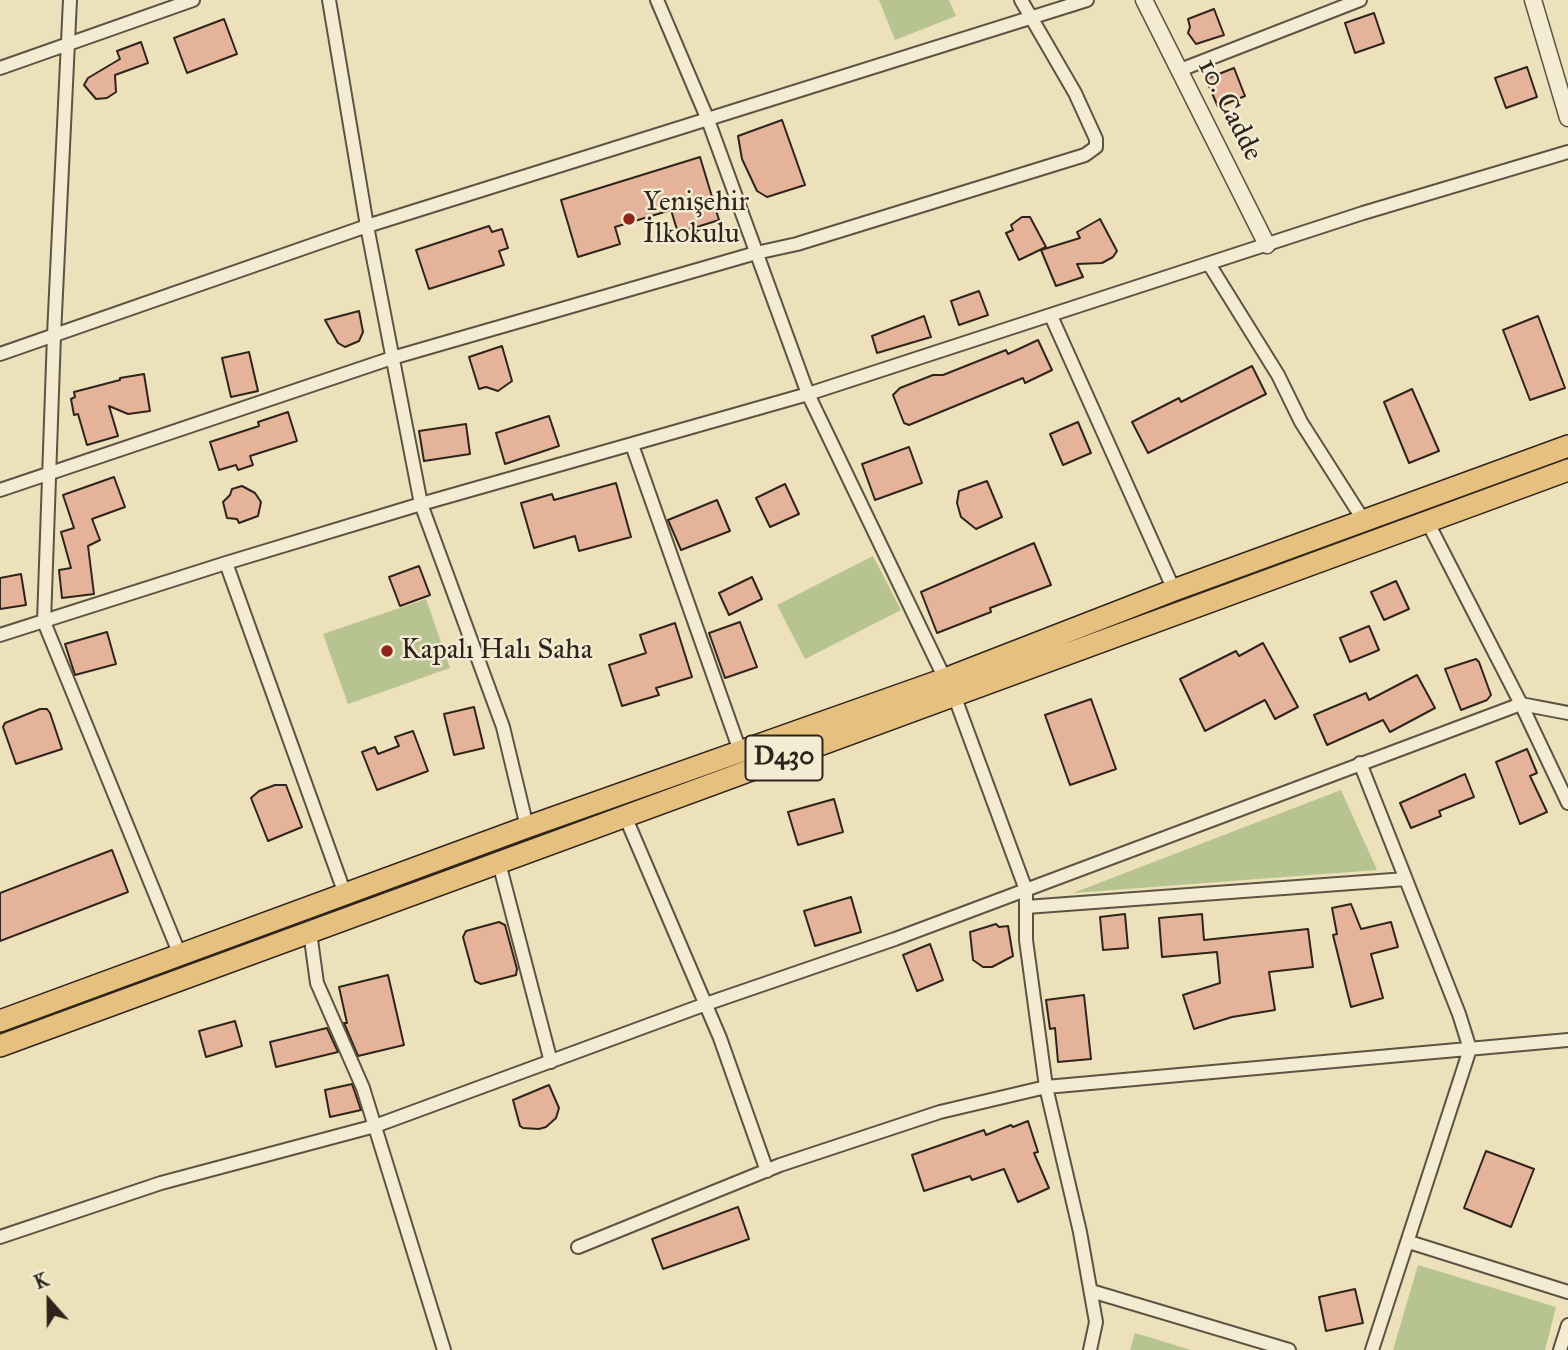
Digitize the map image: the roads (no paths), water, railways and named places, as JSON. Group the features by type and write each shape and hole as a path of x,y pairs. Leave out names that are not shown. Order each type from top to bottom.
{"highway":[{"name":"D430","path":"0,1046 625,816 950,687 1174,590 1568,446"},
{"name":"D430","path":"0,1021 740,751 950,687 1568,470"}],"street":[{"path":"69,0 44,622 180,955"},
{"path":"0,68 193,0"},
{"path":"329,0 367,226 421,504 502,727 527,827"},
{"path":"657,0 708,120 808,394 950,687 1026,890 1026,940 1046,1087 1080,1232 1096,1322 1090,1350"},
{"path":"0,490 392,358 756,253 797,244 1073,160 1096,147 1096,139 1075,93 1021,0"},
{"path":"0,354 367,226 1087,0"},
{"name":"10. Cadde","path":"1144,0 1267,244"},
{"path":"1180,70 1360,0"},
{"path":"1533,0 1568,118"},
{"path":"0,635 421,504 808,394 1363,213 1568,152"},
{"path":"1209,264 1278,375 1301,422 1364,520"},
{"path":"1051,316 1174,590"},
{"path":"632,445 740,751"},
{"path":"1427,521 1521,704 1568,803"},
{"path":"226,563 345,894"},
{"path":"0,1237 161,1183 375,1126 706,1004 895,939 1521,704 1568,713"},
{"path":"1360,763 1459,1014 1470,1049 1372,1350"},
{"path":"625,816 720,1038 767,1171"},
{"path":"499,863 551,1062"},
{"path":"1026,906 1406,879"},
{"path":"310,932 317,983 363,1088 444,1350"},
{"path":"578,1248 767,1171 940,1112 1046,1087 1568,1040"},
{"path":"1409,1242 1568,1292"},
{"path":"1091,1291 1289,1350"},
{"path":"1560,1350 1568,1325"}],"place":[{"name":"Yenişehir İlkokulu","path":"629,219"},
{"name":"Kapalı Halı Saha","path":"387,651"}]}
